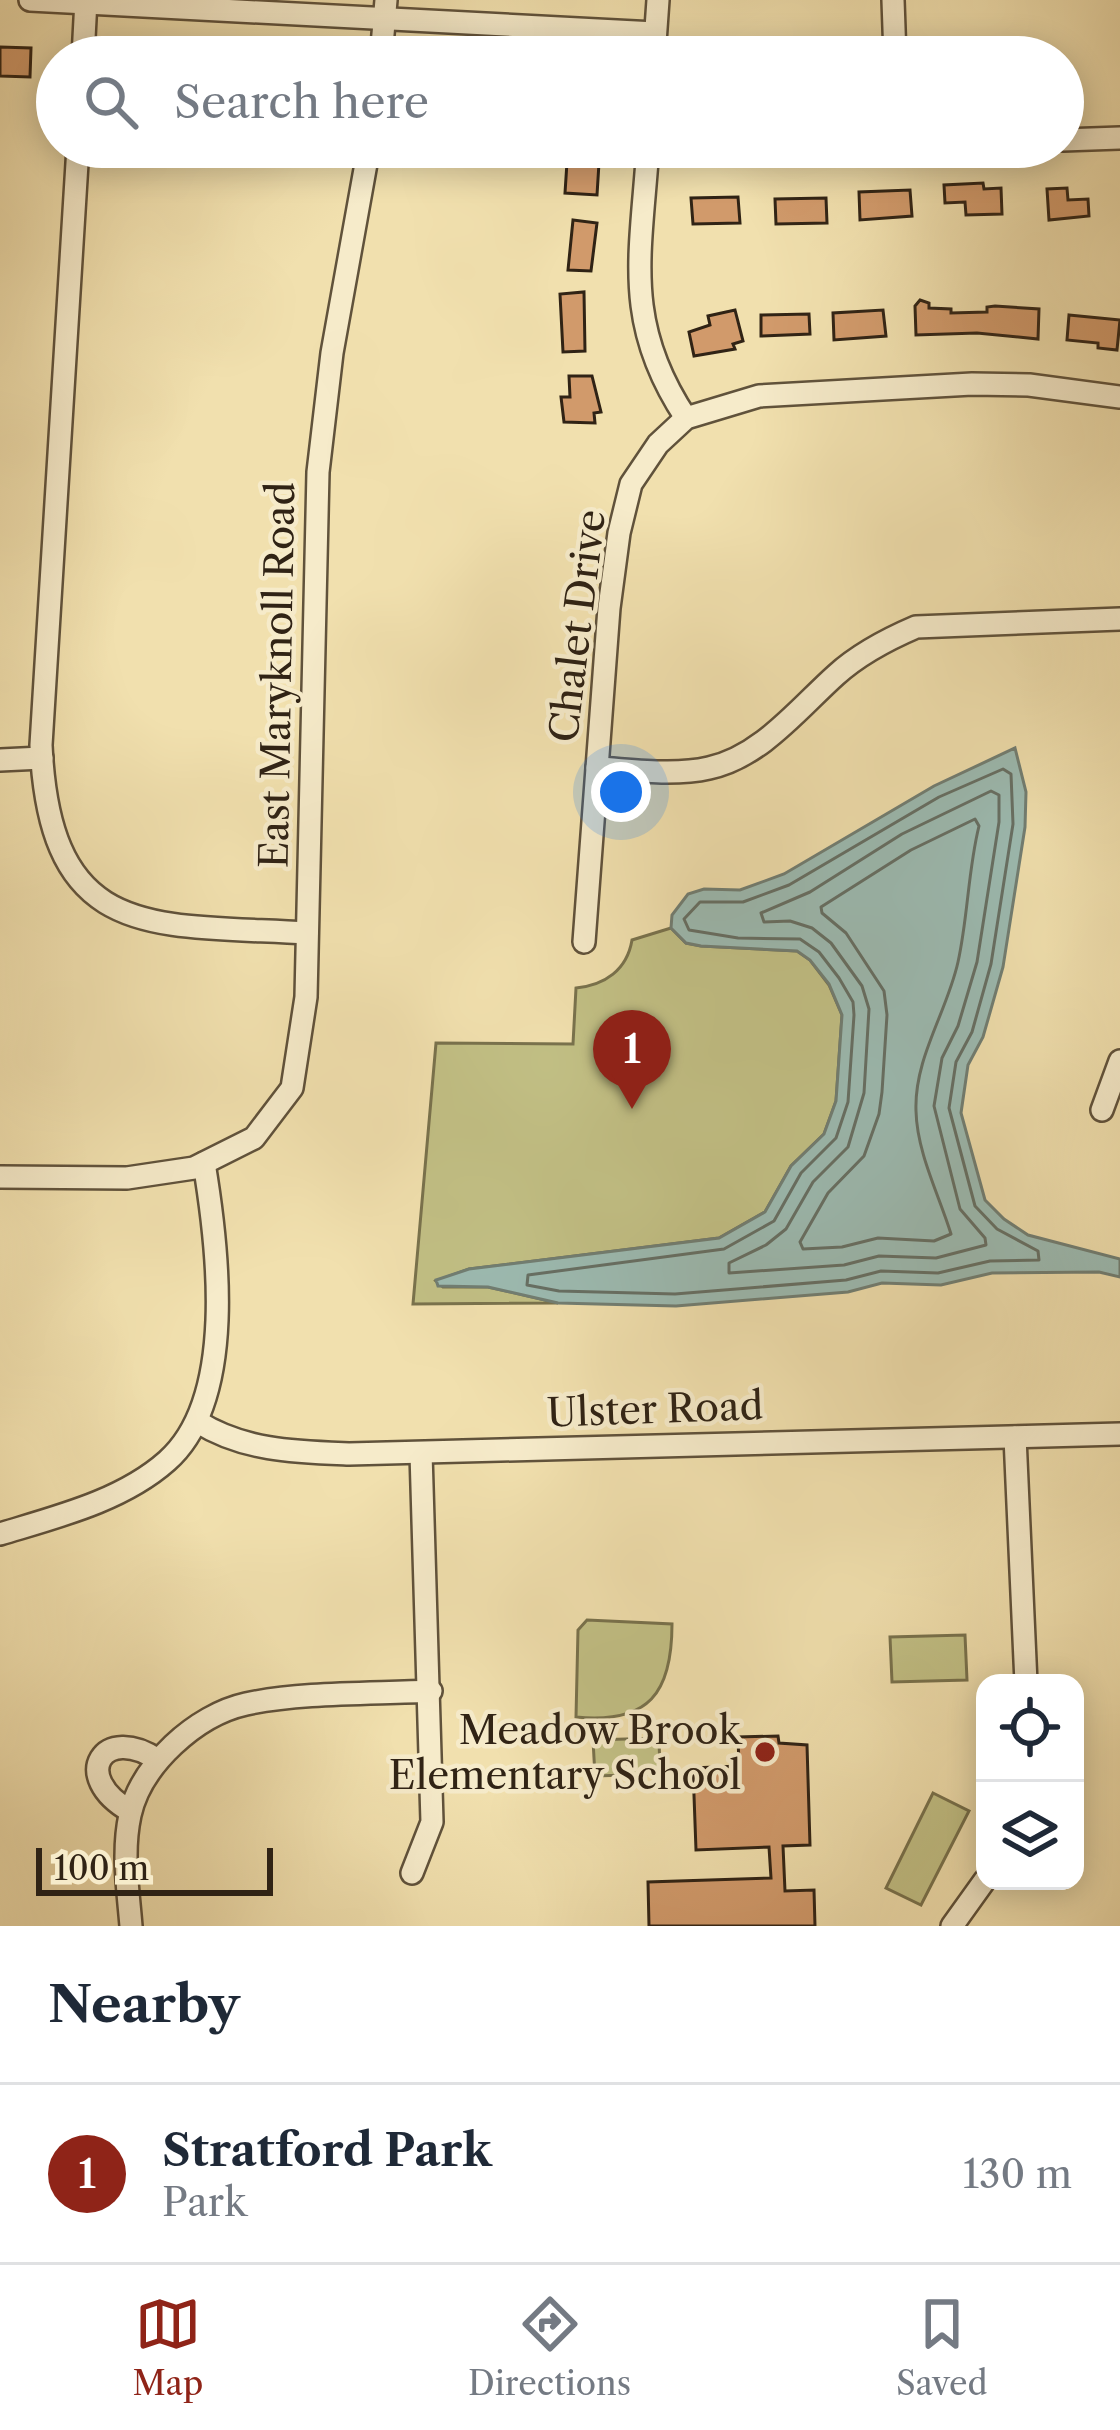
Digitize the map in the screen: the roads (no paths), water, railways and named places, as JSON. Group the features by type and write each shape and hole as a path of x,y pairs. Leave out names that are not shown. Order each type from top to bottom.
{"street":[{"path":"30,0 386,9 656,34 658,0"},
{"path":"893,0 894,36"},
{"path":"84,36 86,1"},
{"path":"1084,139 1120,138"},
{"path":"77,168 42,758 44,791 59,841 82,886 98,902 143,921 307,933"},
{"name":"East Maryknoll Road","path":"0,1178 127,1178 205,1163 254,1138 292,1088 306,997 318,472 331,356 365,168"},
{"path":"647,168 639,302 668,391 686,418 759,395 929,385 1029,385 1120,397"},
{"name":"Chalet Drive","path":"584,942 619,533 631,484 658,445 686,418"},
{"path":"597,768 712,768 774,733 854,661 886,639 916,627 1120,619"},
{"path":"0,760 42,758"},
{"path":"1102,1110 1120,1061"},
{"path":"0,1534 72,1512 133,1485 169,1460 198,1423 214,1349 216,1300 215,1228 205,1163"},
{"name":"Ulster Road","path":"198,1423 216,1433 277,1450 421,1453 1120,1434"},
{"path":"1015,1437 1026,1674"},
{"path":"412,1873 432,1822 421,1453"},
{"path":"131,1926 125,1860 130,1811 158,1760 212,1718 243,1704 431,1690"},
{"path":"130,1811 113,1802 100,1786 97,1768 104,1755 138,1746 158,1760"},
{"path":"952,1926 978,1890"}],"water":[{"path":"1015,748 1026,792 1025,827 1003,967 983,1037 968,1065 961,1113 985,1200 1028,1235 1120,1259 1120,1277 1099,1272 992,1273 941,1285 882,1283 848,1292 676,1306 558,1303 488,1287 438,1286 436,1280 469,1269 719,1238 765,1212 791,1166 824,1134 836,1101 842,1015 829,984 797,951 686,943 671,928 672,915 688,894 704,889 740,890 784,874 934,786"}],"place":[{"name":"Stratford Park","path":"632,1109"},
{"name":"Meadow Brook Elementary School","path":"765,1752"}]}
